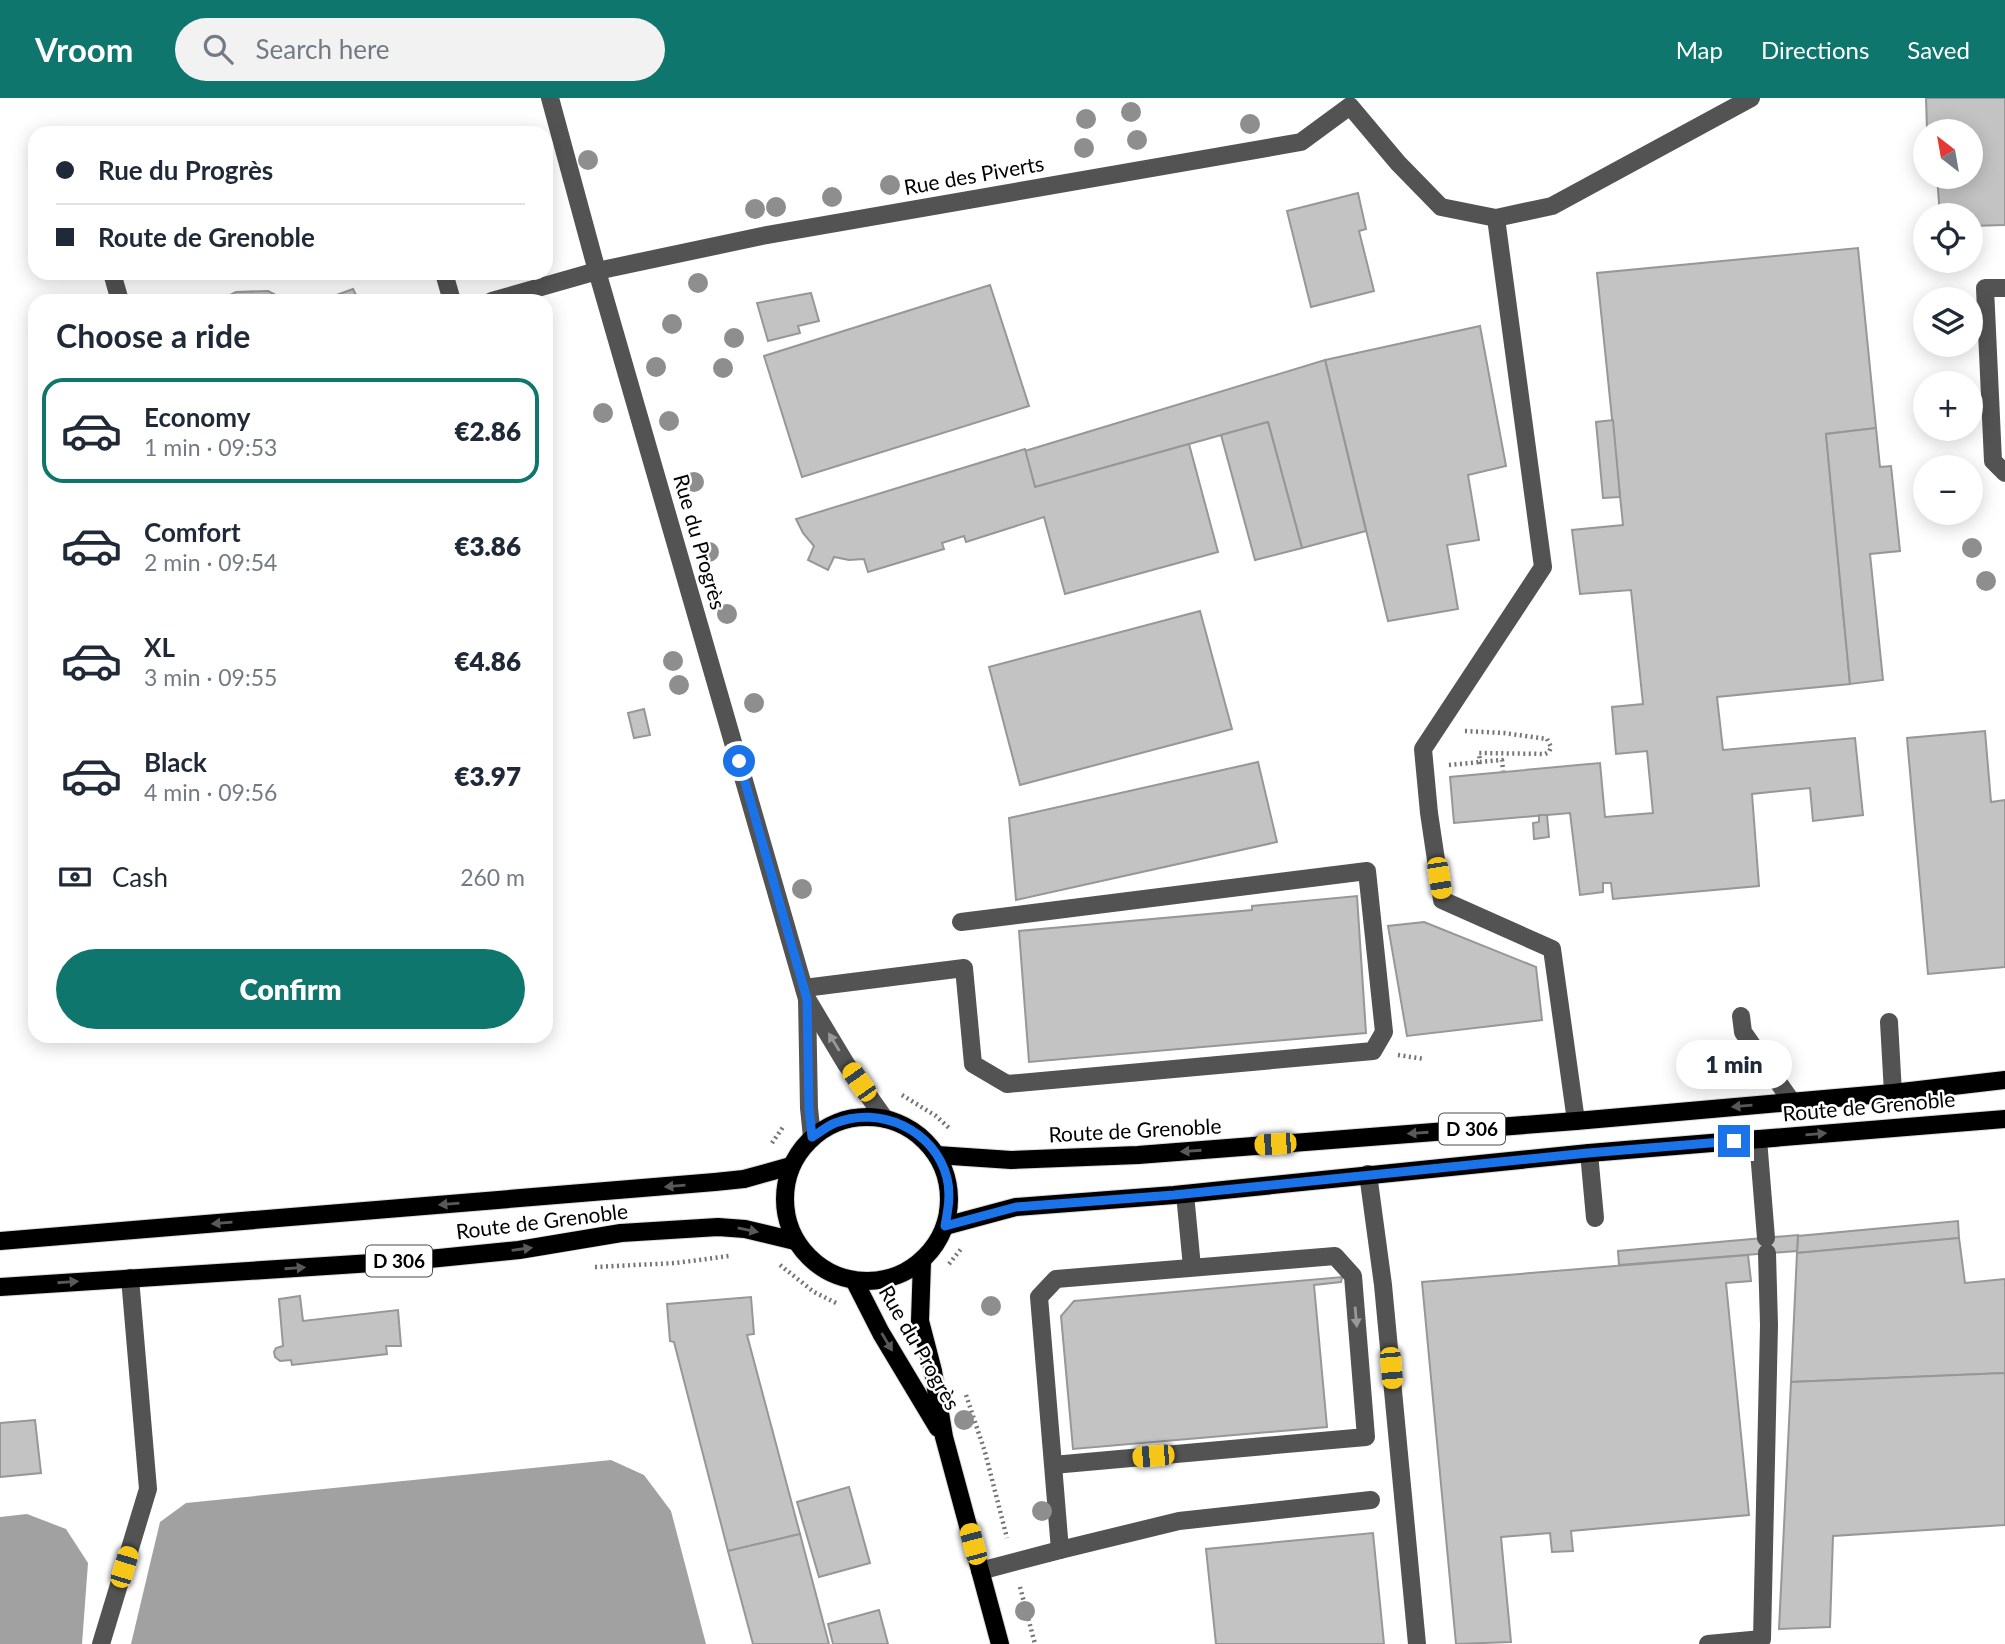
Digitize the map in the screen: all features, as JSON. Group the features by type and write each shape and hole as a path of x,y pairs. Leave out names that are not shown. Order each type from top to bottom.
{"main road":[{"name":"Route de Grenoble","path":"937,1155 1011,1160 1138,1155 1576,1121 1893,1093 2005,1080"},
{"path":"859,1117 885,1119 905,1126 923,1139 937,1155 947,1178 950,1202 945,1226 936,1245 922,1261 902,1274 879,1281 855,1282 831,1274 810,1260 795,1241 785,1217 784,1191 791,1166 812,1137 834,1123 859,1117"},
{"name":"Route de Grenoble","path":"945,1226 1016,1207 1185,1194 1588,1153 2005,1121"},
{"name":"Route de Grenoble","path":"0,1241 715,1182 744,1179 791,1166"},
{"name":"Route de Grenoble","path":"0,1287 419,1260 519,1250 621,1233 704,1228 734,1227 795,1241"},
{"name":"Rue du Progrès","path":"922,1261 920,1321 933,1371 944,1437 1000,1644"},
{"name":"Rue du Progrès","path":"855,1282 881,1333 944,1437"}],"street":[{"name":"Rue du Progrès","path":"550,98 597,271 806,993 846,1064 885,1119"},
{"path":"1576,1121 1552,949 1443,900 1429,813 1423,749 1544,567 1496,218 1552,206 1751,98"},
{"name":"Rue des Piverts","path":"516,294 597,271 762,236 1301,142 1350,106 1398,163 1441,207 1496,218"},
{"path":"2005,288 1985,288 1993,461 2005,473"},
{"path":"806,993 964,968 972,1063 1007,1084 1373,1051 1384,1032 1367,872 961,922"},
{"name":"Rue du Progrès","path":"806,993 812,1137"},
{"path":"1741,1016 1743,1031 1792,1102"},
{"path":"1889,1021 1893,1093"},
{"path":"1708,1644 1762,1639 1769,1325 1767,1245 1758,1139"},
{"path":"1588,1153 1595,1218"},
{"path":"1368,1174 1383,1285 1417,1644"},
{"path":"1185,1194 1192,1267"},
{"path":"1053,1465 1366,1437 1353,1276 1335,1256 1056,1279 1039,1297 1060,1550"},
{"path":"101,1644 148,1489 130,1278"},
{"path":"980,1571 1179,1521 1371,1500"}],"path":[{"path":"1432,735 1452,747 1460,735 1472,730 1546,739 1551,747 1545,754 1479,753 1480,762"},
{"path":"1458,764 1502,760 1503,771"},
{"path":"899,1094 926,1110 951,1130"},
{"path":"770,1145 785,1123"},
{"path":"964,1390 985,1451 1035,1644"}],"shaded area":[{"path":"611,1460 644,1475 671,1511 706,1644 131,1644 160,1522 186,1503"},
{"path":"27,1514 66,1529 88,1563 82,1644 0,1644 0,1517"}],"building":[{"path":"1926,98 2005,98 2005,225 1983,226 1983,203 1939,203 1938,189 1983,189 1983,119 1927,119"},
{"path":"1358,193 1366,229 1359,231 1374,291 1311,307 1287,211"},
{"path":"1858,248 1876,428 1826,434 1850,684 1717,697 1723,750 1855,738 1863,815 1813,821 1810,788 1752,794 1759,886 1613,899 1611,883 1603,883 1603,892 1580,895 1570,813 1454,823 1450,777 1600,763 1605,817 1653,813 1647,751 1616,754 1612,707 1643,704 1631,590 1580,594 1572,530 1623,525 1597,273"},
{"path":"990,285 1029,406 802,477 764,356"},
{"path":"353,289 356,294 339,294"},
{"path":"268,291 274,294 232,294"},
{"path":"811,293 819,321 798,326 800,333 768,341 757,303"},
{"path":"1480,326 1506,466 1468,475 1479,540 1447,545 1458,609 1388,621 1325,360"},
{"path":"1325,360 1366,531 1302,548 1268,422 1035,487 1025,451"},
{"path":"1613,420 1620,497 1603,498 1596,422"},
{"path":"1268,422 1302,548 1255,560 1221,435"},
{"path":"1876,428 1880,467 1891,466 1900,551 1870,554 1883,680 1850,684 1826,434"},
{"path":"1189,444 1218,552 1065,594 1044,517 966,542 964,536 942,543 944,549 868,572 864,559 834,557 828,570 808,560 814,546 796,519 1025,449 1035,487"},
{"path":"1200,611 1232,729 1020,785 989,667"},
{"path":"644,709 650,735 634,738 628,713"},
{"path":"1985,731 1991,802 2005,800 2005,967 1928,974 1907,738"},
{"path":"1258,762 1277,842 1016,900 1009,818"},
{"path":"1539,815 1547,815 1549,837 1534,839 1533,823 1539,822"},
{"path":"1357,896 1366,1033 1029,1062 1019,931 1252,910 1252,906"},
{"path":"1424,922 1536,967 1542,1020 1407,1036 1388,926"},
{"path":"1958,1221 1959,1238 1797,1253 1798,1236"},
{"path":"1798,1235 1797,1251 1619,1265 1618,1251"},
{"path":"1959,1238 1965,1283 2005,1279 2005,1373 1791,1382 1797,1253"},
{"path":"1748,1255 1751,1281 1726,1283 1749,1515 1571,1531 1573,1551 1552,1552 1550,1533 1501,1537 1511,1642 1456,1644 1422,1282"},
{"path":"1342,1277 1341,1282 1314,1285 1327,1427 1073,1449 1061,1316 1074,1301"},
{"path":"300,1296 303,1321 398,1310 401,1346 386,1346 387,1354 292,1365 291,1360 280,1361 274,1352 276,1348 283,1346 279,1299"},
{"path":"751,1297 754,1334 747,1335 800,1534 728,1551 674,1342 670,1341 667,1304"},
{"path":"2005,1373 2005,1525 1833,1536 1830,1627 1779,1629 1791,1382"},
{"path":"35,1420 41,1473 0,1477 0,1423"},
{"path":"849,1487 870,1563 819,1577 797,1502"},
{"path":"1373,1533 1384,1644 1216,1644 1206,1549"},
{"path":"800,1534 829,1644 753,1644 728,1551"},
{"path":"879,1610 888,1644 833,1644 828,1624"}],"route":[{"path":"739,761 807,999 812,1137 834,1123 859,1117 885,1119 905,1126 923,1139 937,1155 947,1178 950,1202 945,1226 1016,1207 1174,1195 1368,1174 1734,1141"}]}
